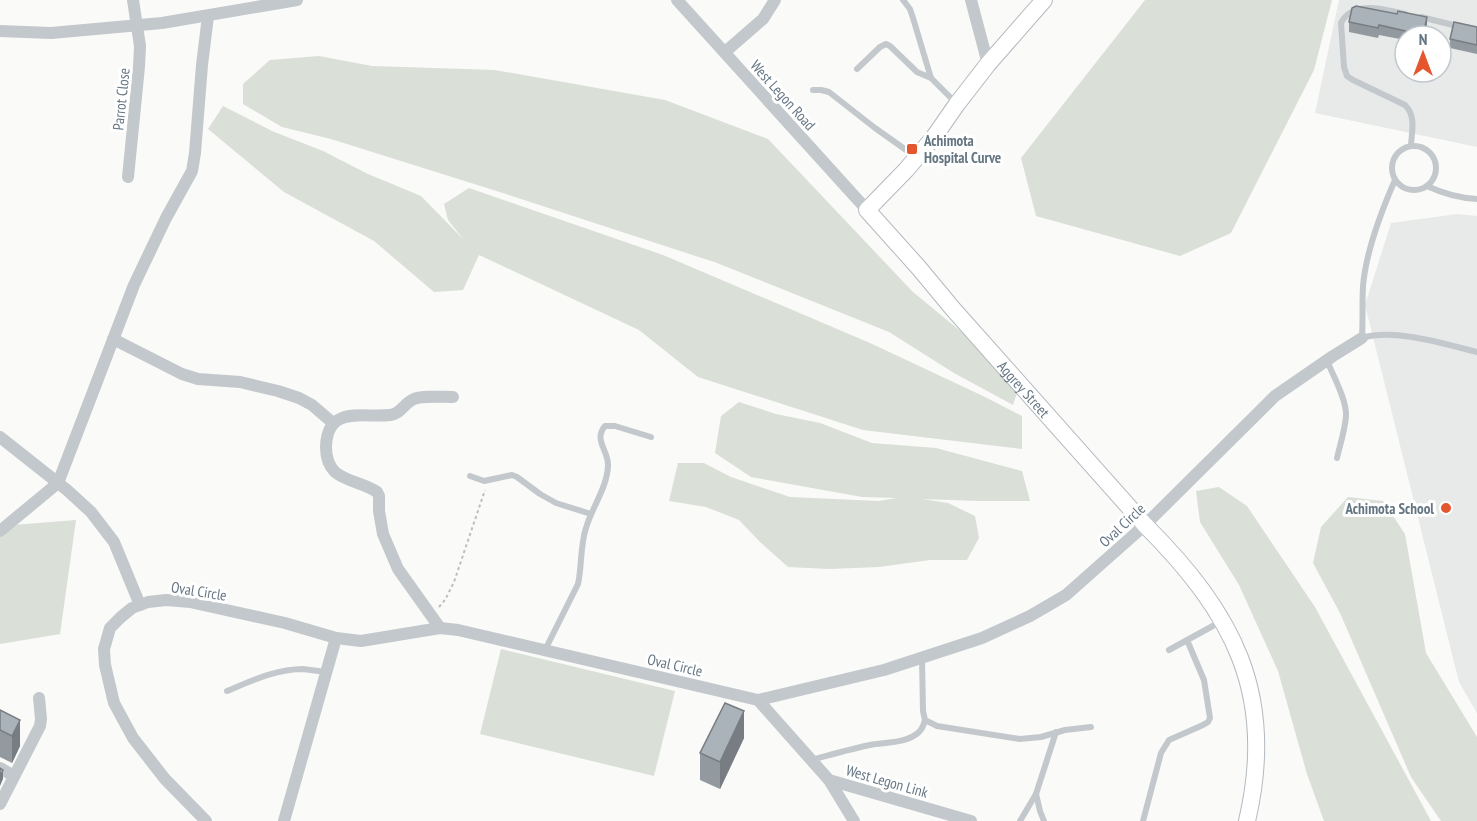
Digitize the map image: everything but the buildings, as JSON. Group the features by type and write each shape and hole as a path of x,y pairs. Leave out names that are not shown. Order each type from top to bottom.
{"main road":[{"path":"867,210 934,137 988,64 1044,0"},
{"name":"Aggrey Street","path":"867,210 1165,545 1223,620 1247,674 1255,714 1257,757 1247,821"}],"street":[{"name":"Parrot Close","path":"128,177 140,67 140,46 133,0"},
{"path":"0,31 51,33 162,23 297,0"},
{"name":"West Legon Road","path":"677,0 867,210"},
{"path":"725,52 763,19 775,0"},
{"path":"971,0 988,64"},
{"path":"0,531 58,483 134,285 166,218 192,171 208,16"},
{"name":"Oval Circle","path":"206,821 165,779 133,738 114,703 105,665 104,649 110,628 132,608 147,602 166,600 190,602 285,623 336,638 362,641 440,628 458,630 758,700 884,670 982,638 1030,616 1066,595 1145,525 1275,396 1362,338"},
{"path":"113,339 182,374 198,379 240,382 299,398 312,405 333,423"},
{"path":"440,628 398,569 383,534 377,492 344,478 334,471 329,464 326,447 327,436 333,423 341,417 396,414 411,400 453,397"},
{"path":"0,437 91,512 114,542 140,605"},
{"path":"284,821 336,638"},
{"path":"0,804 40,726 39,698"},
{"name":"West Legon Link","path":"758,700 829,780 971,821"},
{"path":"0,768 14,776"},
{"path":"829,780 854,821"}],"lane":[{"path":"903,0 910,9 931,78"},
{"path":"1411,145 1411,111 1405,105 1347,76 1344,67 1341,22 1350,11 1374,6 1466,28"},
{"path":"857,69 880,47 890,46 917,72 931,78 957,104"},
{"path":"813,90 829,92 916,157"},
{"path":"1411,145 1423,147 1433,154 1437,165 1435,177 1427,186 1416,190 1404,188 1395,180 1392,169 1394,158 1401,149 1411,145"},
{"path":"1395,180 1378,220 1363,285 1362,338 1372,335 1397,335 1477,352"},
{"path":"1427,186 1445,194 1477,199"},
{"path":"1326,360 1340,390 1346,413 1336,458"},
{"path":"545,651 578,584 585,529 606,479 609,463 600,440 600,433 605,426 615,426 651,436"},
{"path":"470,476 480,481 488,481 512,475 556,503 591,514"},
{"path":"1169,650 1223,620"},
{"path":"1143,821 1161,753 1169,741 1203,725 1210,718 1204,680 1188,640"},
{"path":"810,760 869,745 894,742 919,733 925,720 922,658"},
{"path":"227,691 264,675 283,671 303,669 326,672"},
{"path":"925,720 937,726 1020,739 1091,727"},
{"path":"1020,821 1036,794 1056,732"},
{"path":"1036,794 1044,821"}],"path":[{"path":"431,616 445,600 454,582 488,481"}],"shaded area":[{"path":"1145,0 1332,0 1314,70 1231,233 1180,256 1036,216 1021,158"},
{"path":"1339,0 1477,0 1477,147 1315,113"},
{"path":"319,56 372,66 495,70 665,100 768,139 913,292 970,339 1019,387 1013,405 954,373 889,332 717,263 331,139 282,127 243,104 243,84 270,60"},
{"path":"223,106 272,131 323,151 368,174 421,196 464,240 448,220 444,204 469,188 663,255 870,343 1022,416 1022,449 863,430 698,377 639,330 479,255 463,290 434,292 374,241 284,192 208,129"},
{"name":"Achimota School","path":"1457,214 1477,216 1477,713 1459,682 1365,305 1391,223"},
{"path":"739,402 776,414 820,423 872,443 936,448 1022,471 1030,501 922,499 948,503 975,516 979,538 967,560 930,560 879,567 829,569 788,567 739,520 706,507 669,501 678,463 704,463 731,477 790,497 879,501 896,498 862,497 751,477 715,453 721,416"},
{"path":"1219,487 1247,506 1315,607 1431,821 1324,821 1307,774 1278,671 1239,585 1200,522 1196,491"},
{"path":"1348,497 1383,501 1405,534 1426,653 1477,737 1477,821 1441,821 1411,777 1340,613 1313,563 1321,527"},
{"path":"76,520 60,634 0,644 0,526"},
{"path":"501,649 675,691 654,776 480,734"}],"place":[{"name":"Achimota Hospital Curve","path":"912,149"},
{"name":"Achimota School","path":"1446,508"}]}
